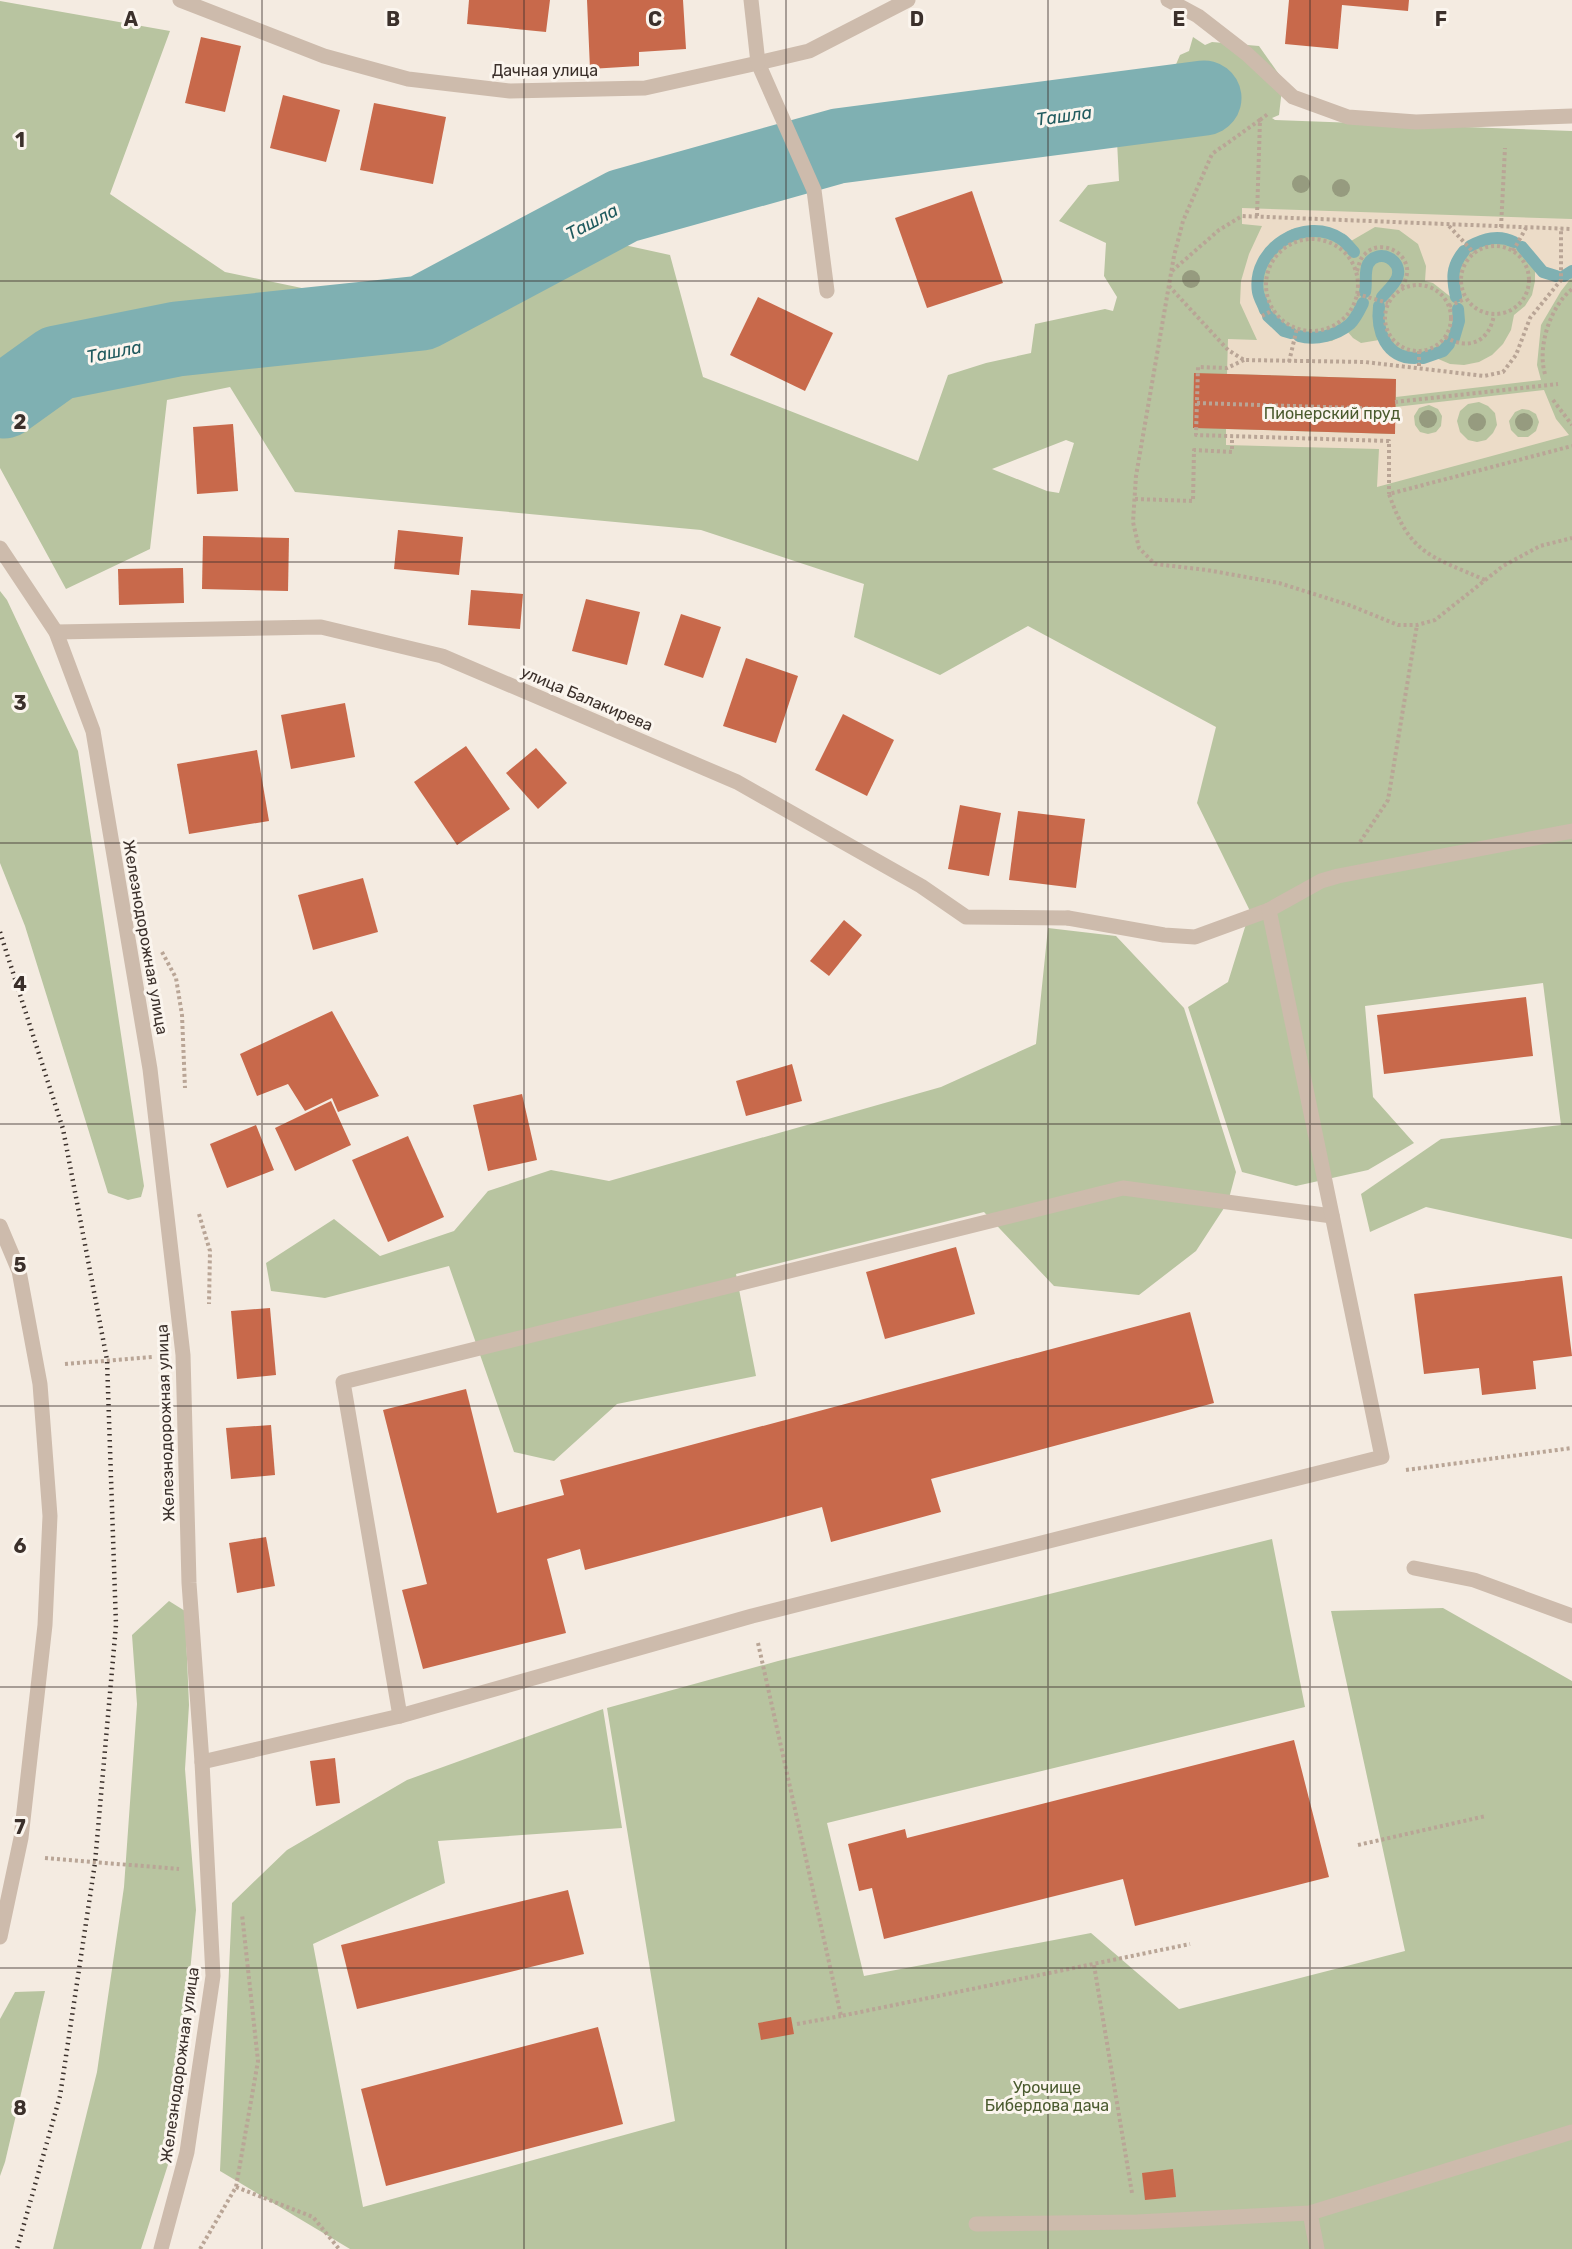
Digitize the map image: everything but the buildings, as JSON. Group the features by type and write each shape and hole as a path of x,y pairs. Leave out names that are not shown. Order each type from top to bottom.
{"street":[{"name":"Дачная улица","path":"180,0 324,56 408,79 510,91 645,88 758,63 809,51 908,0"},
{"path":"751,0 758,63 814,190 827,291"},
{"path":"1168,0 1198,16 1247,54 1293,97 1348,117 1405,121 1572,116"},
{"name":"Железнодорожная улица","path":"0,548 56,632 93,731 150,1069 183,1355 189,1583 202,1762 213,1976 187,2152 161,2249"},
{"name":"улица Балакирева","path":"56,632 321,627 442,656 737,782 921,886 966,917 1068,918 1164,935 1194,937 1269,910 1321,881 1338,876 1572,831"},
{"path":"202,1762 400,1716 752,1616 1382,1457 1269,910"},
{"path":"400,1716 343,1382 1123,1188 1332,1216"},
{"path":"0,1226 19,1271 37,1366 50,1516 45,1625 21,1838 0,1937"},
{"path":"1414,1568 1474,1581 1572,1616"},
{"path":"976,2224 1137,2222 1310,2213 1572,2132"},
{"path":"1310,2213 1317,2249"}],"path":[{"path":"1293,97 1212,154 1183,221 1171,272 1136,476 1133,522 1139,548 1155,564 1207,570 1279,583 1348,605 1398,625 1417,626 1435,620 1503,566 1540,546 1572,538"},
{"path":"1257,216 1260,120"},
{"path":"1501,227 1504,168"},
{"path":"1171,272 1231,221 1242,216 1572,229"},
{"path":"1448,225 1474,253"},
{"path":"1513,251 1526,228"},
{"path":"1485,580 1427,555 1404,530 1389,494 1389,441 1196,435 1198,367 1227,368 1244,360 1365,362 1484,376 1503,372 1516,355 1530,318 1561,280 1561,228"},
{"path":"1317,238 1337,245 1352,260 1359,280 1357,294 1357,300 1345,318 1328,329 1307,331 1287,324 1273,310 1266,290 1268,269 1279,252 1297,241 1317,238"},
{"path":"1489,246 1505,246 1513,251 1519,254 1528,267 1531,282 1526,297 1516,308 1494,315 1486,314 1465,298 1461,279 1465,264 1474,253 1489,246"},
{"path":"1357,271 1359,262 1366,252 1378,247 1392,249 1402,256 1407,268 1402,288"},
{"path":"1169,285 1228,350 1244,360"},
{"path":"1417,285 1431,287 1443,295 1449,306 1452,321 1445,337 1438,345 1426,351 1412,351 1399,345 1389,335 1384,322 1388,303 1392,296 1402,288 1417,285"},
{"path":"1545,374 1542,364 1547,327 1565,295 1572,289"},
{"path":"1357,294 1388,303"},
{"path":"1449,306 1465,298"},
{"path":"1262,316 1273,310"},
{"path":"1445,337 1455,343 1477,342 1486,336 1492,326 1494,315"},
{"path":"1289,362 1297,328"},
{"path":"1419,351 1419,369"},
{"path":"1395,402 1558,384"},
{"path":"1553,400 1572,425"},
{"path":"1197,403 1388,409"},
{"path":"1135,499 1193,501 1194,450 1233,452 1232,436"},
{"path":"1389,494 1572,446"},
{"path":"1338,876 1388,800 1417,626"},
{"path":"37,1366 183,1355"},
{"path":"1398,1471 1572,1448"},
{"path":"752,1616 841,2016"},
{"path":"1358,1845 1486,1816"},
{"path":"62,1860 161,1868"},
{"path":"200,2249 236,2187 258,2061 241,1904"},
{"path":"797,2024 1190,1944"},
{"path":"1095,1965 1137,2222"},
{"path":"236,2187 313,2217 339,2249"}],"green space":[{"name":"Пионерский пруд","path":"0,1 170,31 110,194 225,272 383,305 606,241 670,255 703,377 918,461 948,375 986,363 1031,353 1035,324 1105,309 1113,311 1117,297 1104,276 1106,243 1059,221 1088,185 1119,181 1117,141 1148,130 1180,55 1189,51 1193,37 1205,45 1212,42 1259,46 1283,80 1279,115 1272,118 1275,120 1572,131 1572,1239 1426,1207 1370,1232 1361,1194 1441,1139 1561,1125 1543,983 1365,1006 1373,1097 1414,1143 1368,1170 1296,1186 1242,1172 1188,1007 1228,982 1250,911 1197,803 1216,727 1028,626 940,675 854,637 864,584 701,530 295,492 230,387 167,400 150,549 66,589 0,468","holes":["1066,440 1074,443 1059,493 1047,491 992,469"]},
{"path":"0,591 7,600 78,751 144,1186 141,1197 128,1200 108,1193 25,926 0,863"},
{"path":"1048,928 1116,936 1184,1008 1236,1172 1228,1202 1196,1251 1139,1295 1054,1286 984,1212 736,1274 756,1376 617,1404 554,1461 514,1452 449,1266 325,1298 271,1291 266,1263 334,1219 380,1256 454,1231 488,1191 551,1170 609,1181 941,1087 1036,1044"},
{"name":"Урочище Бибердова дача","path":"1272,1539 1305,1707 827,1823 864,1976 1091,1933 1179,2009 1405,1951 1331,1611 1443,1608 1572,1681 1572,2249 350,2249 220,2171 232,1903 287,1850 407,1780 603,1709 622,1828 438,1841 445,1883 313,1944 363,2207 675,2121 607,1708 778,1661"},
{"path":"169,1601 185,1611 189,1705 185,1769 196,1910 173,2149 141,2249 53,2249 97,2072 124,1887 137,1704 132,1635"},
{"path":"45,1991 0,2176 0,2019 15,1992"}],"shaded area":[{"path":"1242,208 1572,219 1572,267 1556,273 1545,268 1526,244 1508,235 1487,234 1468,242 1454,258 1448,278 1452,298 1433,283 1425,281 1426,266 1418,244 1399,230 1375,227 1351,241 1343,235 1318,226 1292,229 1270,243 1256,265 1253,291 1262,316 1281,335 1306,343 1332,341 1347,331 1361,343 1379,340 1389,353 1403,361 1425,362 1436,358 1450,364 1464,365 1479,362 1492,355 1503,344 1511,330 1514,315 1525,306 1532,295 1535,269 1540,274 1556,280 1572,277 1541,325 1537,365 1541,380 1396,397 1396,379 1227,374 1228,339 1257,340 1240,303 1241,281 1249,254 1262,226 1242,224"},
{"path":"1544,390 1556,419 1569,435 1377,487 1379,449 1226,445 1226,429 1394,434 1395,407","holes":["1479,402 1488,406 1495,413 1497,425 1486,440 1477,442 1468,440 1460,432 1457,421 1460,411 1468,404","1429,405 1438,409 1442,416 1441,426 1436,432 1428,434 1420,432 1415,425 1414,416 1419,408","1522,409 1536,414 1539,422 1536,431 1528,437 1518,437 1511,430 1509,421 1515,412"]}],"waterway":[{"name":"Ташла","path":"4,401 57,363 177,339 422,313 623,206 838,146 1204,98"},
{"path":"1265,310 1258,292 1258,276 1263,262 1283,240 1312,231 1327,233 1343,240 1354,252"},
{"path":"1470,246 1491,238 1502,238 1514,242"},
{"path":"1522,247 1543,272 1556,276"},
{"path":"1456,297 1454,273 1457,262 1464,251"},
{"path":"1365,292 1368,264 1372,259 1383,256 1394,261 1398,272 1396,281 1382,297"},
{"path":"1564,276 1572,271"},
{"path":"1299,336 1326,336 1345,328 1358,314 1363,303"},
{"path":"1379,306 1379,325 1385,341 1397,353 1415,358"},
{"path":"1454,338 1459,321 1458,309"},
{"path":"1268,316 1284,331 1291,333"},
{"path":"1423,358 1443,351 1449,344"}],"railway":[{"path":"0,932 63,1129 107,1360 116,1625 95,1863 60,2096 17,2249"}]}
